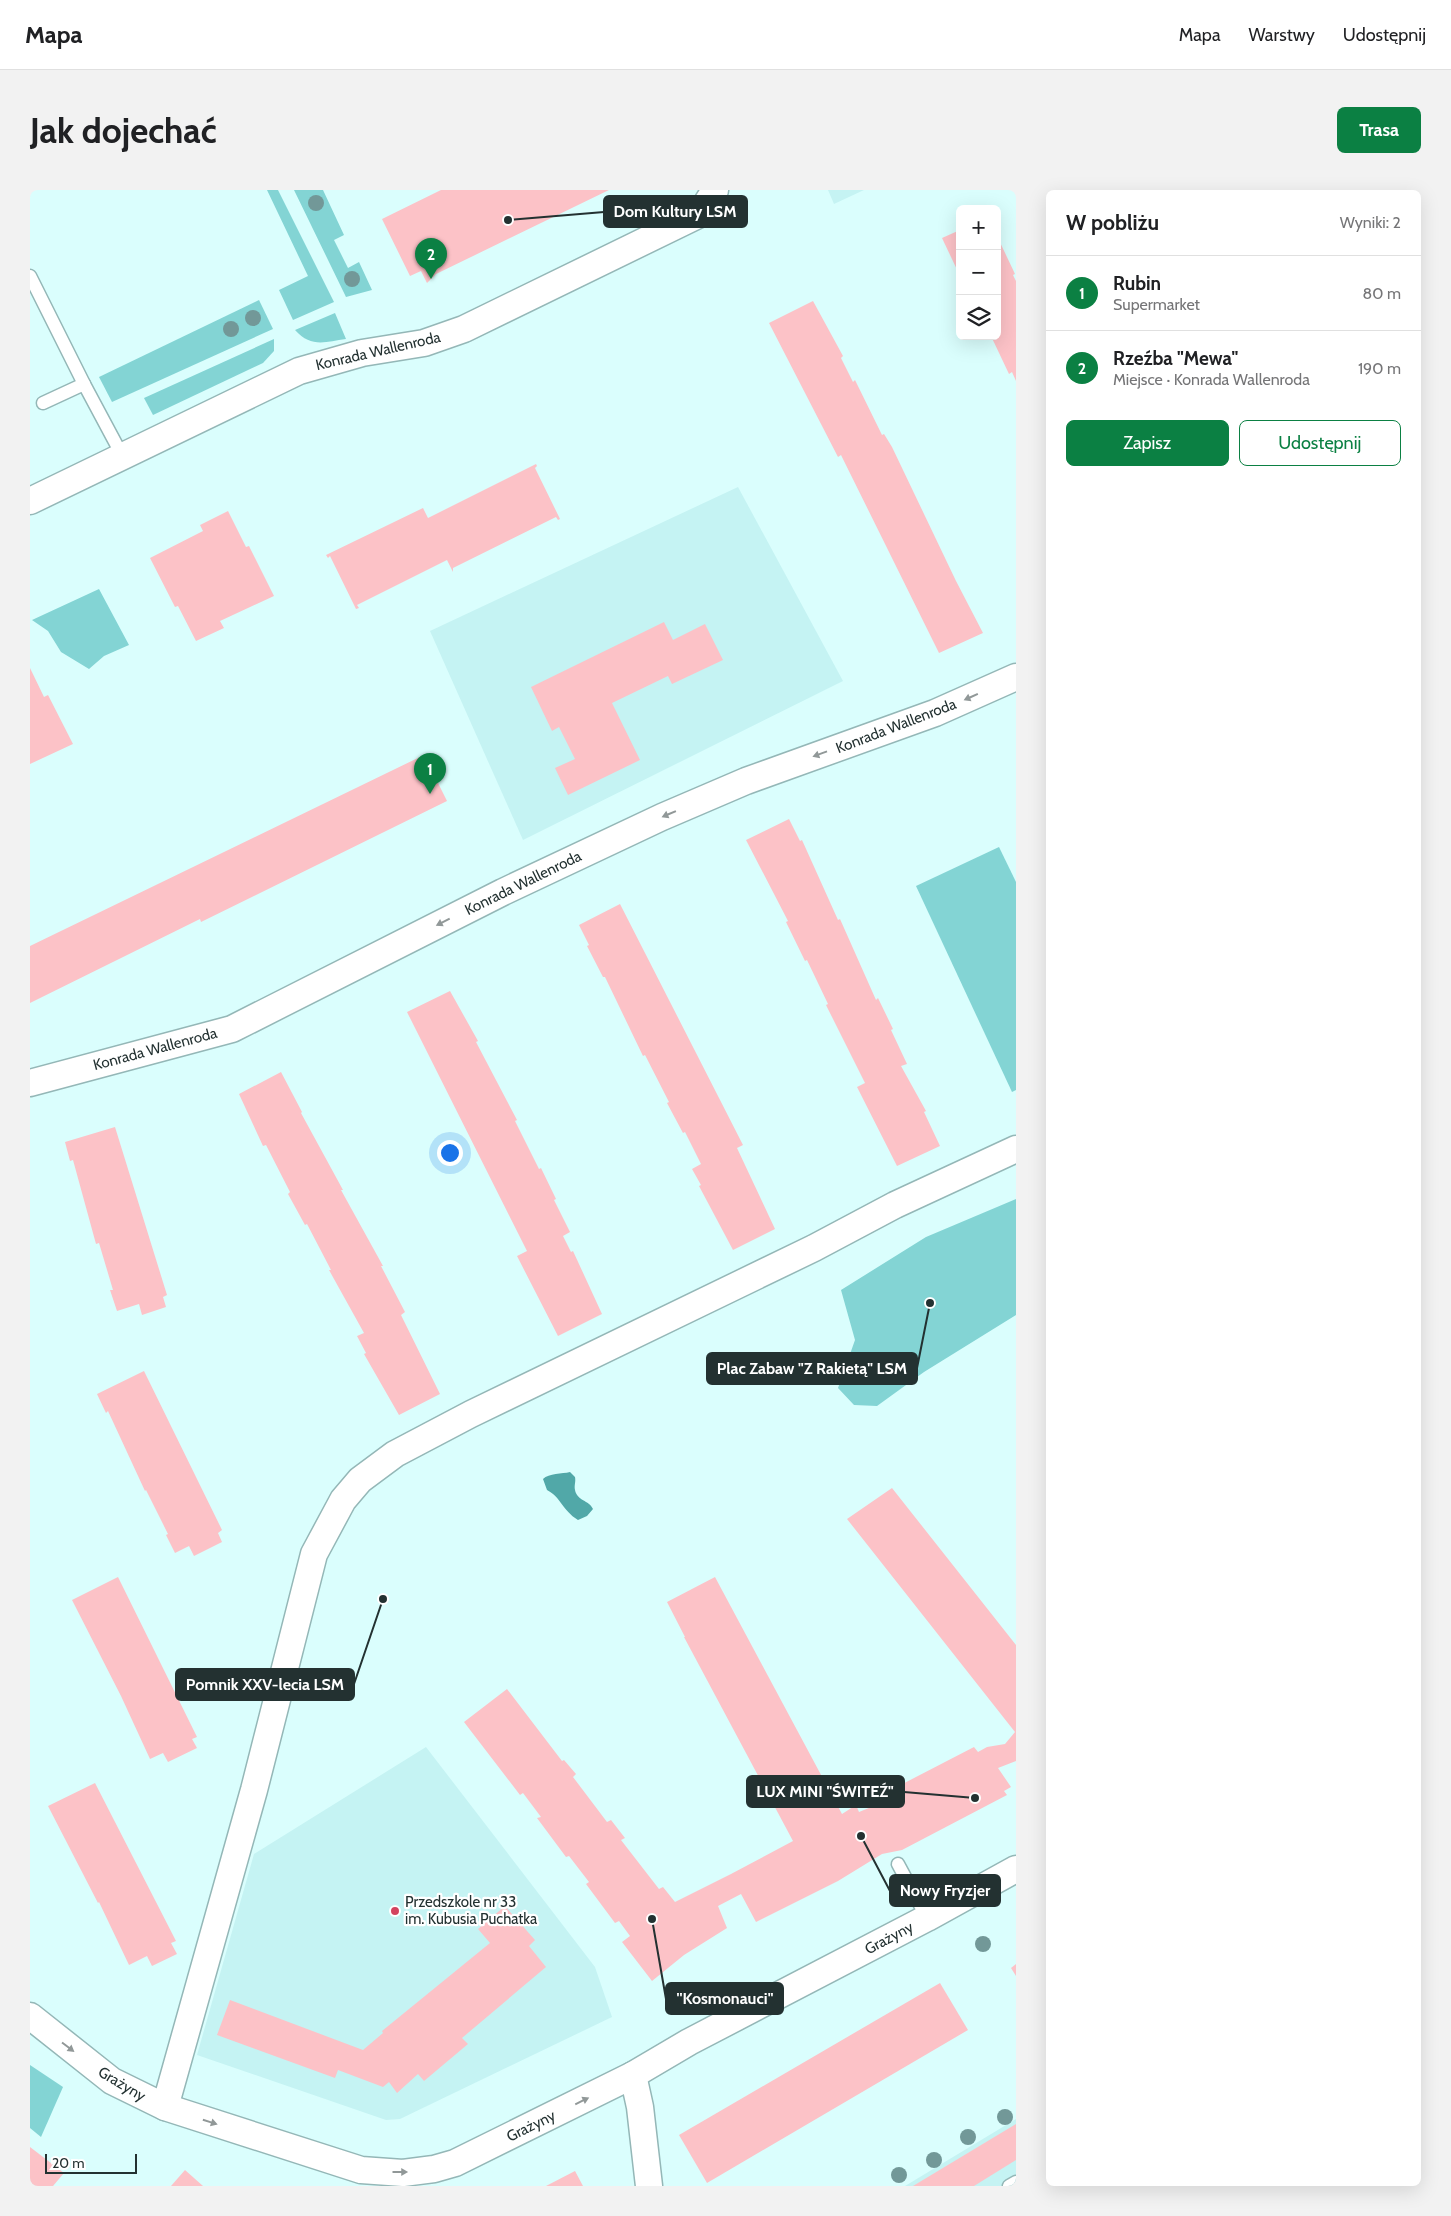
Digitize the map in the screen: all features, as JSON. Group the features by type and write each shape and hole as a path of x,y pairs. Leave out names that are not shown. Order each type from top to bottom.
{"street":[{"name":"Konrada Wallenroda","path":"30,501 314,366 362,353 424,343 464,329 700,214 715,190"},
{"name":"Konrada Wallenroda","path":"30,1083 232,1029 503,892 662,817 746,780 935,713 1016,677"},
{"path":"165,2107 249,1807 314,1554 343,1500 360,1480 395,1454 471,1414 814,1248 895,1205 1016,1149"},
{"name":"Grażyny","path":"30,2016 112,2081 165,2107 359,2178 434,2169 455,2163 632,2076 689,2042 927,1918 1016,1869"},
{"path":"632,2076 640,2107 649,2186"}],"lane":[{"path":"30,276 123,457"},
{"path":"43,403 84,384"},
{"path":"898,1864 927,1918"},
{"path":"1009,2186 1016,2182"}],"shaded area":[{"path":"267,190 278,190 334,302 293,320 279,290 308,276"},
{"path":"294,190 323,190 344,235 334,240 348,268 359,262 372,290 346,297"},
{"path":"828,190 864,190 834,204"},
{"path":"259,300 273,329 112,402 99,377"},
{"path":"335,313 346,339 313,342 301,336 295,330"},
{"path":"274,339 274,351 263,363 153,415 144,398"},
{"path":"738,487 843,681 523,840 430,631"},
{"path":"99,589 129,645 104,656 89,669 61,652 48,631 32,620"},
{"path":"999,847 1016,882 1016,1090 1012,1092 916,886"},
{"path":"1016,1199 1016,1315 924,1372 877,1406 854,1405 838,1388 855,1340 841,1290 926,1237"},
{"path":"570,1472 575,1477 576,1494 593,1509 587,1516 578,1520 568,1512 556,1496 547,1490 543,1479 552,1475"},
{"name":"Przedszkole nr 33 im. Kubusia Puchatka","path":"426,1747 595,1967 612,2017 400,2119 386,2120 197,2055 254,1854"},
{"path":"30,2065 63,2087 41,2137 30,2128"},
{"path":"1016,2119 1016,2186 905,2186"}],"building":[{"path":"441,190 609,190 436,274 427,283 421,271 410,276 382,219"},
{"path":"956,232 956,268 942,238"},
{"path":"1001,244 1015,274 1013,275 1016,281 1016,381 1012,372 1009,374 993,340 1001,340"},
{"path":"813,301 843,356 841,358 853,382 855,380 882,435 884,434 892,447 983,633 939,653 841,455 838,457 769,323"},
{"path":"536,464 535,468 560,519 558,520 556,517 453,568 453,572 447,560 357,605 359,608 356,609 330,556 328,558 326,555 423,508 428,518"},
{"path":"228,511 246,547 249,546 274,596 220,621 224,628 196,641 178,606 175,607 150,558 203,531 200,525"},
{"path":"664,622 673,640 705,624 723,660 672,684 668,676 612,703 640,760 568,795 555,768 575,759 559,727 552,731 531,687"},
{"path":"30,668 44,697 48,695 73,744 30,764"},
{"path":"424,755 447,801 201,922 200,919 30,1003 30,946"},
{"path":"789,819 800,841 802,840 838,920 840,919 876,1000 878,998 893,1029 891,1030 907,1064 901,1066 926,1111 924,1112 940,1146 897,1166 857,1087 865,1083 826,1005 828,1004 807,960 805,961 786,922 788,921 746,840"},
{"path":"620,904 743,1145 737,1148 775,1229 733,1250 692,1169 701,1164 685,1132 683,1133 667,1103 669,1102 645,1055 643,1056 605,977 603,977 587,946 589,945 579,925"},
{"path":"450,991 478,1041 476,1042 517,1120 515,1121 556,1199 554,1200 570,1232 563,1236 571,1252 573,1251 602,1314 558,1336 517,1256 527,1251 407,1012"},
{"path":"281,1072 343,1190 341,1190 383,1266 381,1266 405,1312 401,1315 440,1394 399,1415 364,1354 366,1353 357,1336 364,1333 329,1270 331,1270 307,1224 305,1225 288,1194 290,1192 266,1145 263,1146 239,1094"},
{"path":"115,1127 167,1295 163,1297 166,1307 142,1315 139,1304 117,1311 110,1290 113,1290 99,1243 96,1244 73,1160 70,1161 65,1142"},
{"path":"144,1371 222,1530 218,1533 222,1542 194,1556 189,1546 175,1553 166,1535 168,1534 145,1491 108,1411 106,1413 97,1394"},
{"path":"892,1488 1016,1645 1016,1761 998,1768 1011,1787 1004,1791 1007,1795 902,1850 882,1854 838,1881 756,1922 741,1894 718,1906 727,1928 684,1955 652,1981 622,1942 630,1936 619,1921 615,1923 586,1884 589,1882 569,1856 566,1857 537,1818 541,1817 523,1793 520,1795 464,1722 507,1689 562,1761 564,1760 576,1774 573,1777 607,1822 611,1820 625,1838 621,1840 659,1889 663,1887 675,1902 793,1841 667,1602 715,1577 842,1814 856,1805 859,1812 891,1799 887,1792 974,1747 978,1752 987,1747 1005,1744 1015,1732 847,1519"},
{"path":"118,1577 197,1737 192,1739 197,1748 168,1762 163,1753 150,1759 121,1696 72,1600"},
{"path":"95,1783 176,1941 171,1943 177,1954 152,1966 147,1956 129,1965 99,1902 48,1806"},
{"path":"505,1906 535,1940 529,1946 546,1967 462,2038 468,2044 424,2081 418,2074 397,2093 389,2082 383,2087 338,2070 335,2078 217,2035 230,2000 363,2050 383,2033 382,2031 490,1943 478,1929"},
{"path":"1016,1964 1016,1976 1011,1968"},
{"path":"940,1983 968,2030 707,2183 679,2135"},
{"path":"1016,2124 1016,2160 974,2186 913,2186"},
{"path":"30,2147 64,2173 53,2186 30,2186"},
{"path":"185,2170 203,2186 171,2186"},
{"path":"575,2171 583,2186 546,2186"}],"place":[{"name":"Dom Kultury LSM","path":"508,220"},
{"name":"Rzeźba \"Mewa\"","path":"431,279"},
{"name":"Rubin","path":"430,794"},
{"name":"Plac Zabaw \"Z Rakietą\" LSM","path":"930,1303"},
{"name":"Pomnik XXV-lecia LSM","path":"383,1599"},
{"name":"LUX MINI \"ŚWITEŹ\"","path":"975,1798"},
{"name":"Nowy Fryzjer","path":"861,1836"},
{"name":"Przedszkole nr 33 im. Kubusia Puchatka","path":"395,1911"},
{"name":"''Kosmonauci\"","path":"652,1919"}]}
